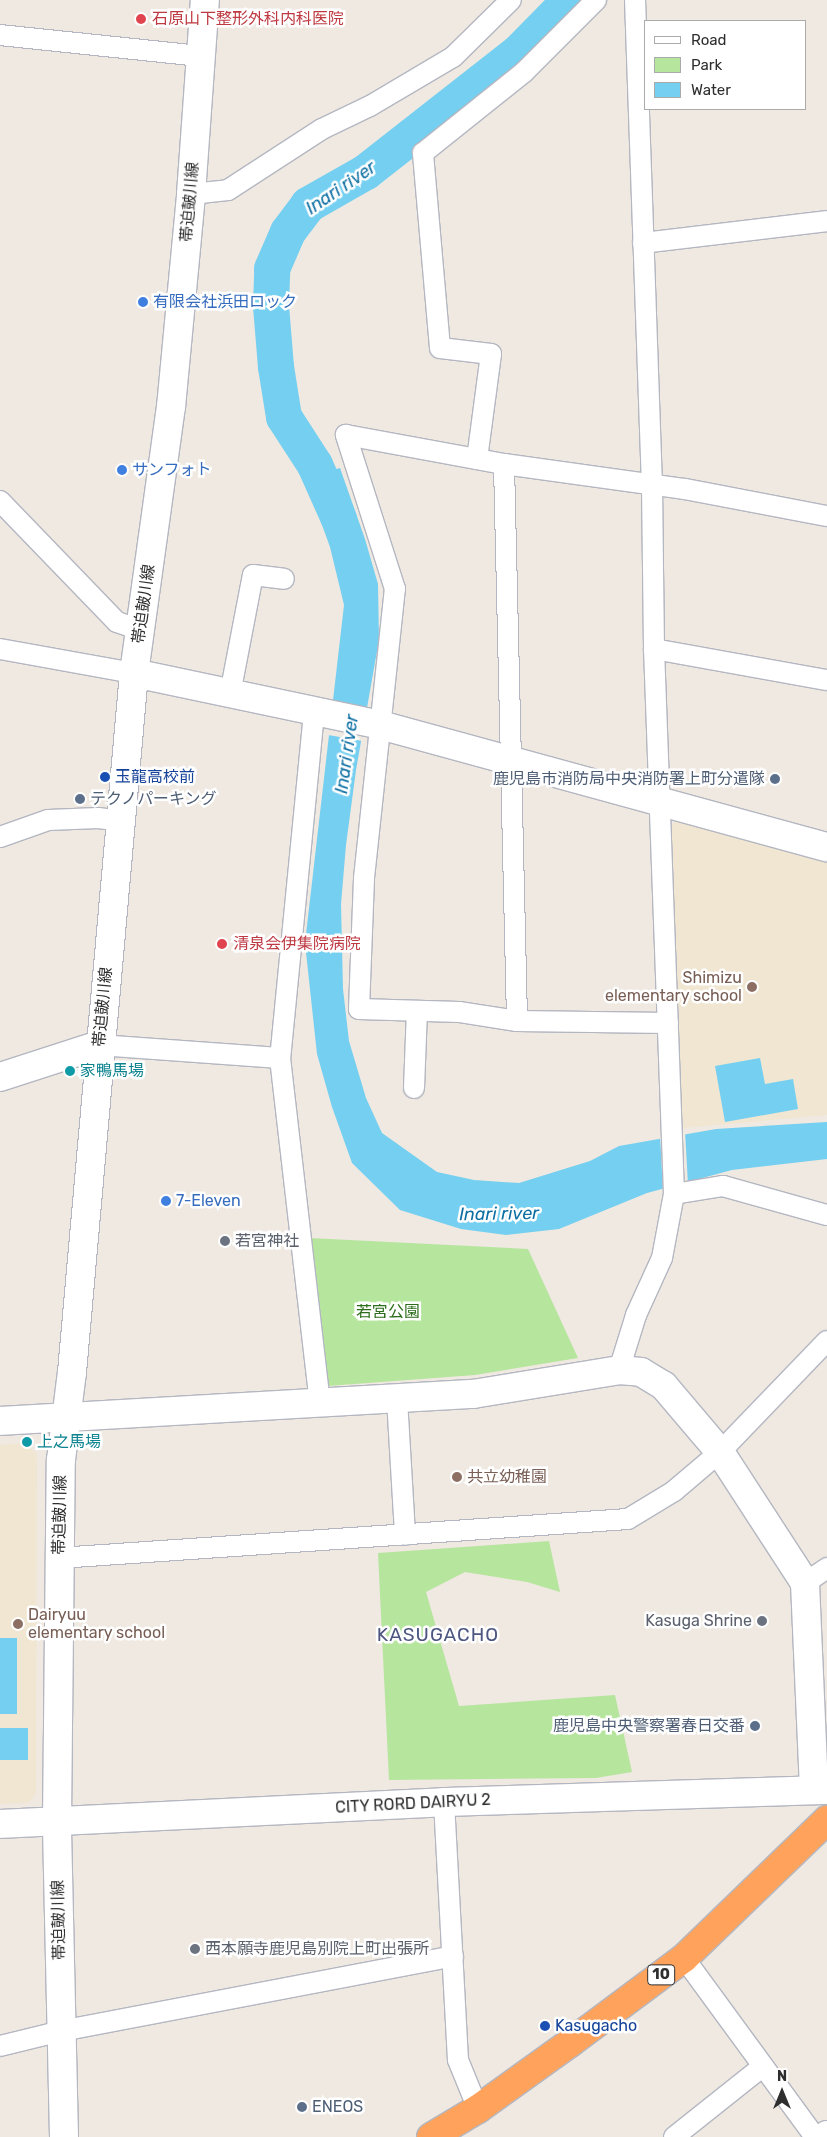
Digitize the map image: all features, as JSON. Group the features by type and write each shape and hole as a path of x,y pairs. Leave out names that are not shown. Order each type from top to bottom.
{"highway":[{"name":"10","path":"431,2137 466,2123 684,1958 827,1820"}],"street":[{"name":"帯迫皷川線","path":"64,2137 57,1821 61,1460 67,1417 134,673 171,407 191,194 205,0"},
{"path":"191,194 228,190 322,129 370,106 453,57 511,0"},
{"path":"477,459 491,354 440,348 423,153 524,72 596,0"},
{"path":"619,1370 636,1315 662,1258 674,1194 654,649 652,486 635,0"},
{"path":"0,35 200,56"},
{"path":"643,243 827,222"},
{"path":"668,1023 517,1021 459,1012 359,1010 364,878 378,725 395,589 346,435 504,464 652,486 685,489 827,516"},
{"path":"504,464 517,1021"},
{"path":"0,500 117,622 140,630"},
{"path":"230,694 253,575 284,579"},
{"path":"0,649 134,673 378,725 827,847"},
{"path":"654,649 827,680"},
{"path":"316,713 280,1058 320,1403"},
{"path":"0,837 48,820 98,818 121,821"},
{"path":"414,1088 417,1011"},
{"path":"0,1077 100,1045 280,1058"},
{"path":"674,1194 723,1186 827,1215"},
{"path":"59,1558 628,1519 674,1491 720,1452 827,1341"},
{"path":"0,1421 473,1394 619,1370 641,1372 664,1386 720,1452 816,1576 821,1790"},
{"path":"397,1399 405,1535"},
{"name":"CITY RORD DAIRYU 2","path":"0,1824 444,1802 821,1790"},
{"path":"444,1802 458,2060 466,2123"},
{"path":"0,2046 61,2030 453,1956"},
{"path":"684,1958 815,2137"},
{"path":"674,2137 762,2067"}],"shaded area":[{"name":"Shimizu elementary school","path":"679,818 827,860 827,1115 683,1128 670,827"},
{"name":"Dairyuu elementary school","path":"23,1443 37,1454 36,1795 28,1803 0,1804 0,1445"}],"green space":[{"name":"若宮公園","path":"309,1238 528,1249 578,1358 475,1375 328,1386"},
{"path":"549,1541 560,1592 527,1582 465,1572 426,1592 459,1706 615,1695 632,1772 596,1778 389,1780 378,1553"}],"water":[{"path":"340,468 365,539 378,584 379,640 356,770 346,845 341,904 343,989 349,1041 366,1098 382,1133 437,1172 474,1180 519,1183 590,1161 619,1146 716,1129 827,1122 827,1159 732,1170 647,1193 559,1229 506,1235 461,1229 400,1210 352,1163 332,1107 317,1054 305,943 344,605 330,547 305,478"},
{"path":"760,1058 765,1084 793,1079 798,1109 725,1122 715,1066"},
{"path":"0,1638 17,1638 17,1714 0,1714"},
{"path":"0,1728 28,1728 28,1760 0,1760"}],"pier":[{"path":"331,703 369,710 364,741 325,735"},
{"path":"685,1131 688,1185 663,1192 660,1135"}],"waterway":[{"name":"Inari river","path":"339,519 315,465 284,417 276,367 271,306 272,269 288,232 308,205 366,172 518,53 570,0"}],"place":[{"name":"石原山下整形外科内科医院","path":"141,19"},
{"name":"有限会社浜田ロック","path":"143,302"},
{"name":"サンフォト","path":"122,470"},
{"name":"玉龍高校前","path":"105,777"},
{"name":"鹿児島市消防局中央消防署上町分遣隊","path":"775,779"},
{"name":"テクノパーキング","path":"80,799"},
{"name":"清泉会伊集院病院","path":"222,944"},
{"name":"Shimizu elementary school","path":"752,987"},
{"name":"家鴨馬場","path":"70,1071"},
{"name":"7-Eleven","path":"166,1201"},
{"name":"若宮神社","path":"225,1241"},
{"name":"上之馬場","path":"27,1442"},
{"name":"共立幼稚園","path":"457,1477"},
{"name":"Kasuga Shrine","path":"762,1621"},
{"name":"Dairyuu elementary school","path":"18,1624"},
{"name":"鹿児島中央警察署春日交番","path":"755,1726"},
{"name":"西本願寺鹿児島別院上町出張所","path":"195,1949"},
{"name":"Kasugacho","path":"545,2026"},
{"name":"ENEOS","path":"302,2107"}],"district":[{"name":"KASUGACHO","path":"438,1635"}]}
